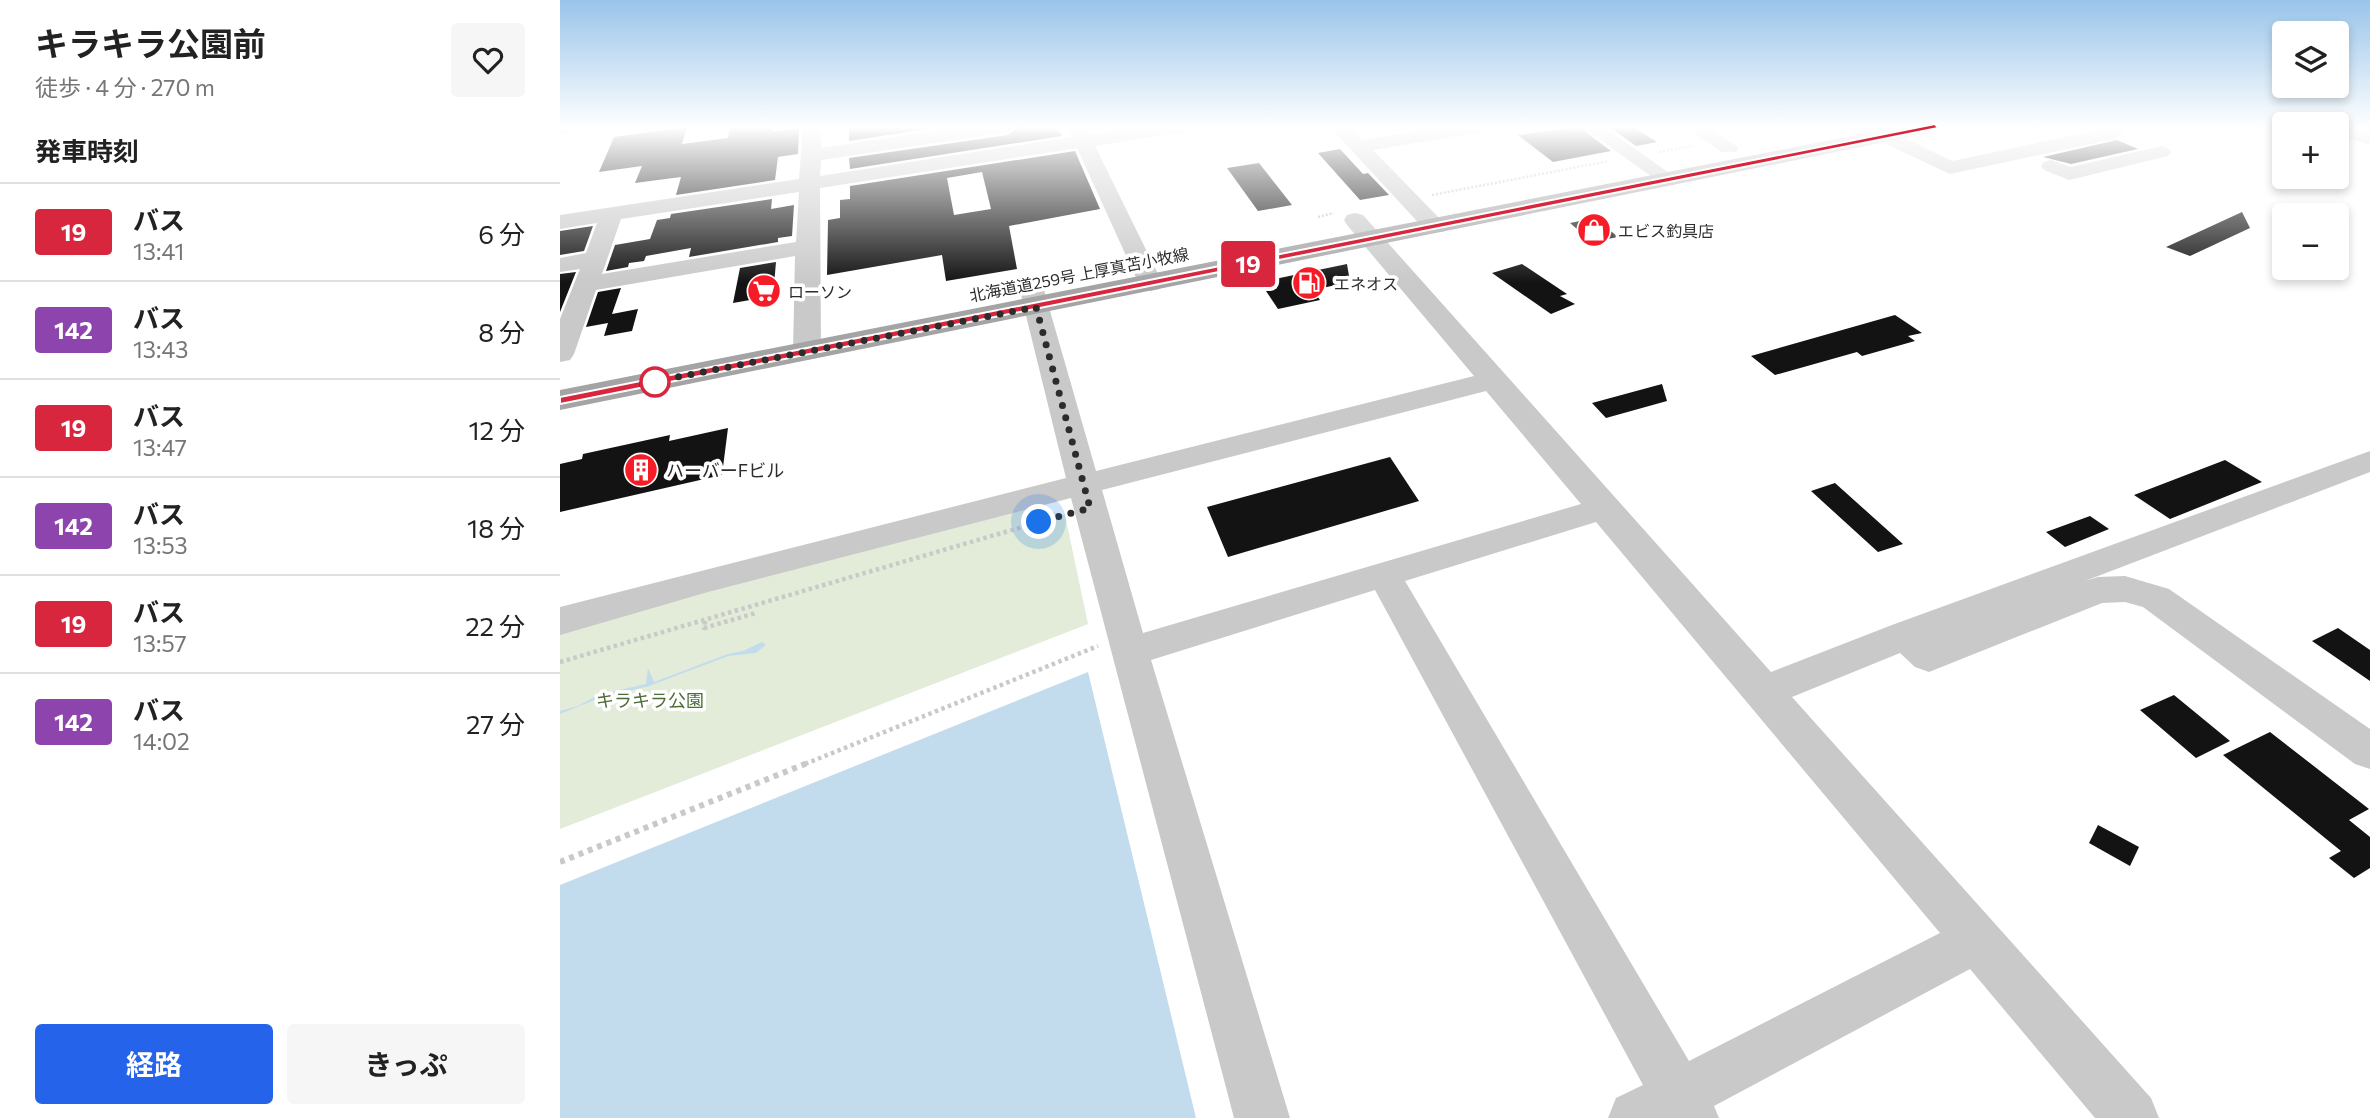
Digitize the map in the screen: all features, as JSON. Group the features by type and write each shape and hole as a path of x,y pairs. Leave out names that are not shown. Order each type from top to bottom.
{"main road":[{"name":"北海道道259号 上厚真苫小牧線","path":"1426,218 1573,178"},
{"name":"北海道道259号 上厚真苫小牧線","path":"560,400 807,340 1033,295 1426,218 1678,178"},
{"name":"北海道道259号 上厚真苫小牧線","path":"560,374 807,340"}],"street":[{"path":"807,340 810,178"},
{"path":"560,222 841,178"},
{"path":"1101,178 1146,273"},
{"path":"1388,178 1426,218"},
{"path":"560,354 612,214"},
{"path":"1364,230 2131,1118"},
{"path":"586,284 807,247"},
{"path":"560,265 595,259"},
{"path":"1033,295 1127,644 1262,1118"},
{"path":"560,621 1087,496 1494,380"},
{"path":"1763,692 1905,635 2370,461"},
{"path":"1127,644 1384,575 1604,508"},
{"path":"1384,575 1669,1111 1977,940"},
{"path":"1905,635 1929,657 2098,590 2124,589 2156,598 2370,752"}],"path":[{"path":"1443,193 1532,178"},
{"path":"560,662 780,601 1087,496"},
{"path":"705,621 704,628 756,613"},
{"path":"560,862 1127,644"}],"green space":[{"name":"キラキラ公園","path":"1033,507 1065,515 1088,624 560,829 560,634 700,593"}],"water":[{"path":"762,642 766,645 756,653 728,656 649,686 599,698 560,714 560,711 578,706 598,695 646,684 648,668 654,682"},
{"path":"1088,672 1196,1118 560,1118 560,885"}],"building":[{"path":"637,178 672,178 635,183"},
{"path":"681,178 775,178 775,180 676,195"},
{"path":"900,178 947,178 954,215 991,209 984,178 1087,178 1100,209 1009,226 1017,269 946,281 942,255 827,275 828,220 840,218 840,200 850,199 850,186"},
{"path":"1234,178 1271,178 1292,205 1258,211"},
{"path":"1340,178 1373,178 1389,195 1360,200"},
{"path":"772,199 771,209 794,205 792,236 778,238 778,242 689,257 691,248 646,256 644,261 629,263 628,267 606,271 615,245 650,239 657,220 670,218 671,214"},
{"path":"2242,212 2250,228 2190,256 2166,247"},
{"name":"エビス釣具店","path":"1595,218 1618,237 1592,242 1570,223"},
{"path":"593,226 584,251 560,255 560,231"},
{"path":"776,262 773,296 733,303 740,268"},
{"path":"1347,264 1350,282 1313,290 1320,300 1278,309 1260,282"},
{"path":"1522,264 1567,294 1560,296 1575,304 1551,314 1492,273"},
{"path":"576,272 560,312 560,274"},
{"path":"621,288 612,314 638,309 632,331 604,336 608,323 586,327 598,292"},
{"path":"1895,315 1922,333 1908,336 1915,341 1862,356 1857,352 1775,375 1751,356"},
{"path":"1662,384 1667,401 1606,418 1592,403"},
{"name":"ハーバーFビル","path":"728,428 722,475 560,512 560,464 582,459 583,454 670,435 669,441"},
{"path":"1390,457 1419,501 1228,557 1207,507"},
{"path":"2225,460 2262,482 2170,519 2134,495"},
{"path":"1835,483 1903,544 1878,552 1811,491"},
{"path":"2090,516 2109,529 2065,547 2046,532"},
{"path":"2338,628 2370,650 2370,681 2312,641"},
{"path":"2174,695 2230,741 2196,758 2140,710"},
{"path":"2270,732 2369,809 2349,820 2370,837 2370,868 2354,878 2329,858 2341,851 2223,755"},
{"path":"2098,825 2139,847 2130,866 2089,843"}],"bus line":[{"name":"19","path":"560,400 1676,178"}],"place":[{"name":"エビス釣具店","path":"1594,230"},
{"name":"エネオス","path":"1309,283"},
{"name":"ローソン","path":"764,291"},
{"name":"ハーバーFビル","path":"641,470"}],"route":[{"path":"655,382 642,384 1036,307 1090,508 1039,522"}]}
